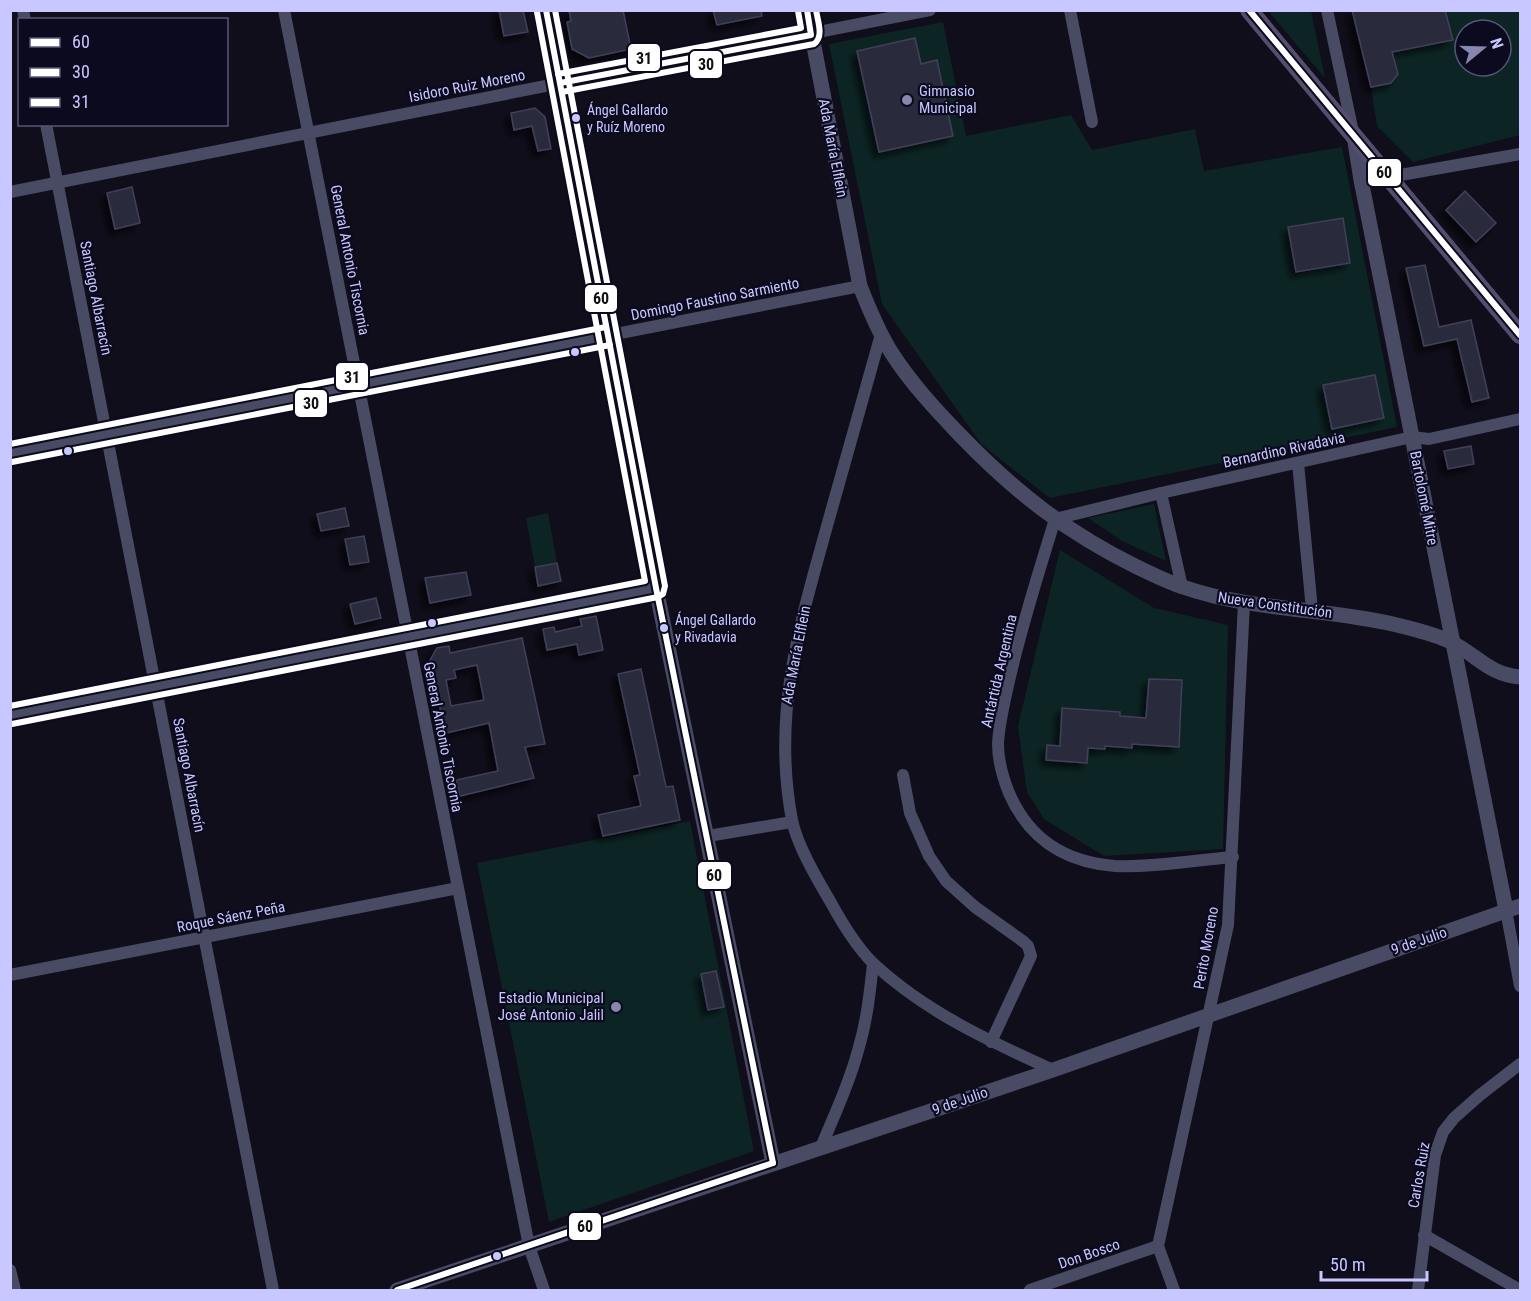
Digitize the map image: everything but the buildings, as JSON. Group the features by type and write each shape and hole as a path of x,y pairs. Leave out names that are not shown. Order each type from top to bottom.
{"main road":[{"path":"1249,10 1521,334"}],"street":[{"name":"General Antonio Tiscornia","path":"284,10 529,1246 544,1290"},
{"path":"546,10 656,588 773,1163"},
{"name":"Ada María Elflein","path":"807,10 860,286"},
{"name":"Isidoro Ruiz Moreno","path":"10,192 930,10"},
{"path":"1070,10 1092,122"},
{"name":"Bartolomé Mitre","path":"1327,10 1354,136 1362,190 1452,643 1513,908 1521,986"},
{"name":"Santiago Albarracín","path":"46,126 273,1290"},
{"path":"1389,177 1521,154"},
{"name":"Nueva Constitución","path":"860,286 874,322 911,381 947,422 1008,483 1054,519 1109,553 1182,587 1245,603 1366,618 1429,633 1452,643 1492,670 1504,675 1521,676"},
{"name":"Domingo Faustino Sarmiento","path":"10,453 860,286"},
{"name":"Ada María Elflein","path":"881,334 792,663 785,716 784,745 784,765 792,822 811,867 839,917 873,964 936,1012 991,1042 1053,1070"},
{"name":"Bernardino Rivadavia","path":"1054,519 1412,437 1430,440 1521,419"},
{"path":"1298,463 1312,610"},
{"path":"1161,493 1182,587"},
{"name":"Antártida Argentina","path":"1054,519 1017,646 1004,704 998,745 1004,780 1018,812 1036,836 1053,847 1087,861 1115,866 1233,857"},
{"path":"10,715 656,588"},
{"name":"Perito Moreno","path":"1158,1246 1228,925 1245,603"},
{"path":"903,775 910,813 929,856 946,881 975,907 1024,942 1030,951 1031,956 991,1042"},
{"path":"708,836 792,822"},
{"name":"Roque Sáenz Peña","path":"10,975 458,888"},
{"name":"9 de Julio","path":"397,1290 1053,1070 1513,908"},
{"path":"821,1147 860,1046 873,964"},
{"name":"Carlos Ruiz","path":"1418,1290 1435,1155 1443,1132 1454,1118 1480,1095 1521,1064"},
{"path":"1424,1235 1520,1290"},
{"path":"1158,1246 1174,1290"},
{"name":"Don Bosco","path":"1030,1290 1158,1246"},
{"path":"10,1270 15,1290"}],"green space":[{"path":"1268,11 1311,11 1325,78"},
{"path":"1445,11 1520,11 1520,135 1413,162 1377,126 1371,87 1391,83 1398,74 1392,52 1452,40"},
{"path":"943,22 966,136 1071,115 1092,150 1195,129 1204,171 1342,147 1397,427 1050,498 982,445 882,304 829,44"},
{"path":"1154,504 1166,561 1122,541 1088,518"},
{"path":"548,513 557,563 535,567 526,518"},
{"path":"1060,550 1154,608 1228,625 1223,849 1104,856 1044,819 1027,792 1018,726"},
{"name":"Estadio Municipal José Antonio Jalil","path":"690,821 754,1151 549,1222 477,863"}],"transit line":[{"name":"60","path":"546,10 656,588 773,1163"},
{"name":"30","path":"12,724 658,597 663,594 665,586 555,10"},
{"name":"60","path":"560,83 811,35 807,10"},
{"name":"30","path":"562,92 814,44 820,33 816,10"},
{"name":"60","path":"1249,10 1520,335"},
{"name":"31","path":"558,74 801,28 798,11"},
{"name":"31","path":"10,706 645,581 537,12"},
{"name":"31","path":"10,444 606,327"},
{"name":"30","path":"12,462 610,345"},
{"name":"60","path":"397,1290 773,1163"}],"place":[{"name":"Gimnasio Municipal","path":"907,100"},
{"name":"Ángel Gallardo y Ruíz Moreno","path":"576,118"},
{"name":"Ángel Gallardo y Rivadavia","path":"664,628"},
{"name":"Estadio Municipal José Antonio Jalil","path":"616,1007"}]}
